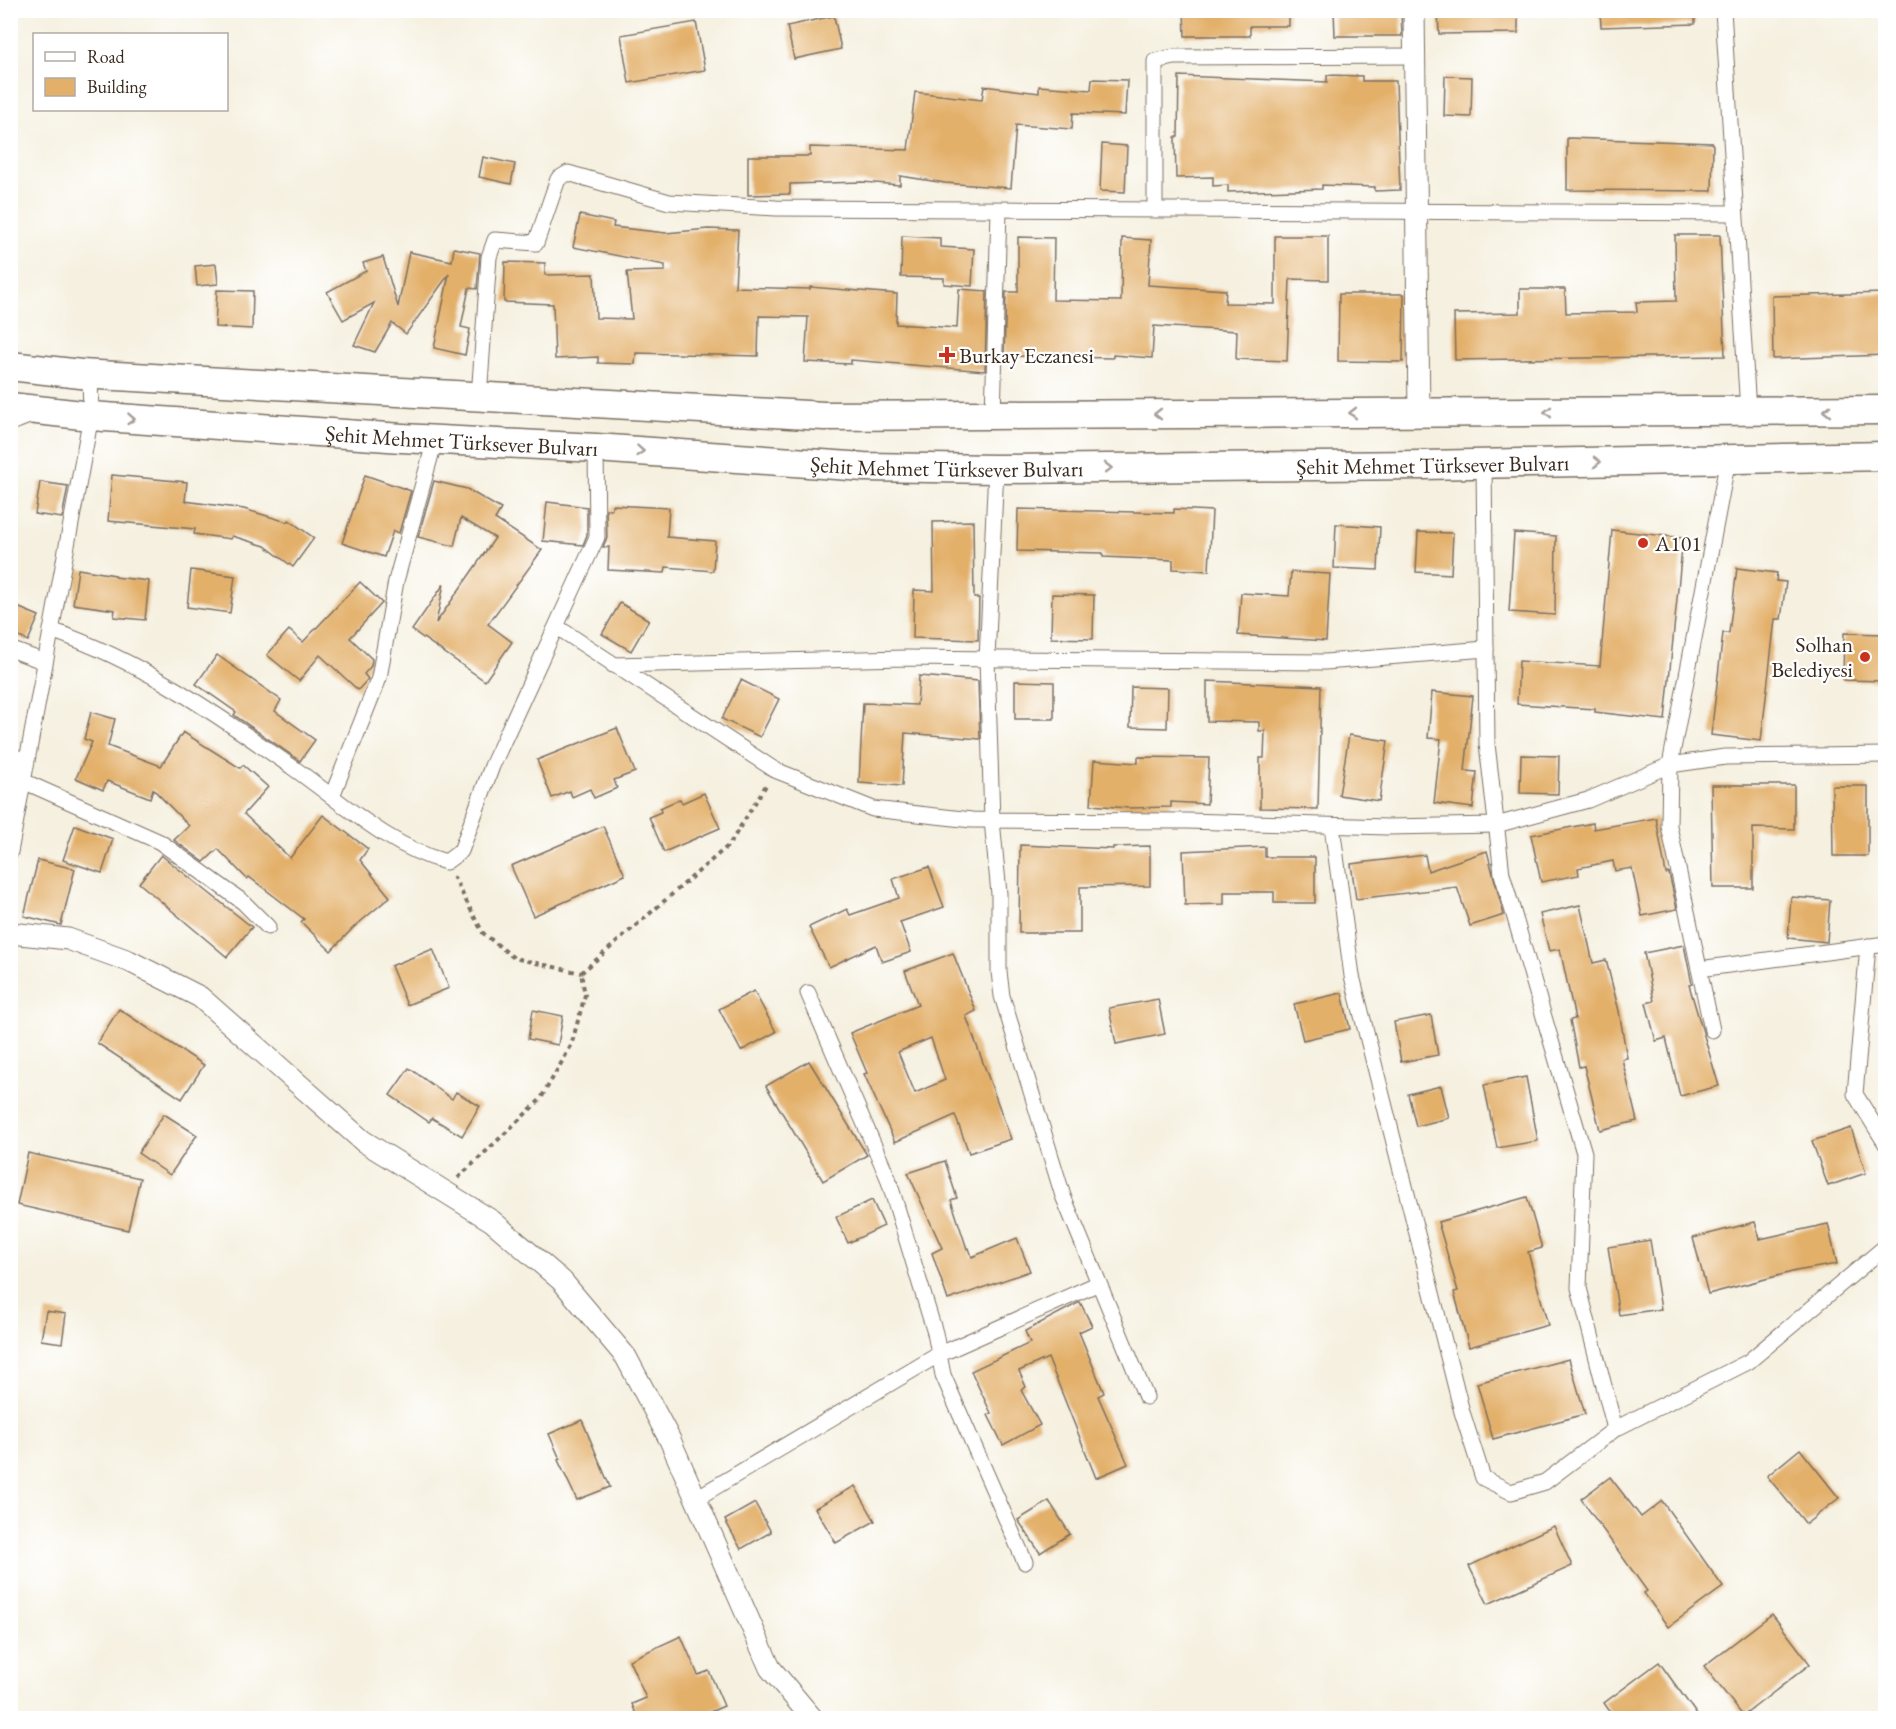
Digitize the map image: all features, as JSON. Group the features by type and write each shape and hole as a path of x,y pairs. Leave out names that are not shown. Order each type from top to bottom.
{"highway":[{"name":"Şehit Mehmet Türksever Bulvarı","path":"10,366 90,374 824,416 1886,410"},
{"name":"Şehit Mehmet Türksever Bulvarı","path":"10,407 92,416 864,467 996,469 1484,464 1886,456"}],"street":[{"path":"1414,10 1419,413"},
{"path":"1723,10 1748,411"},
{"path":"1155,209 1155,61 1174,57 1414,56"},
{"path":"479,397 489,256 495,240 536,243 558,179 568,172 669,202 776,208 1735,213"},
{"path":"993,415 999,210"},
{"path":"10,852 92,416 90,374"},
{"path":"332,796 379,678 396,580 435,440"},
{"path":"51,630 95,645 160,677 394,841 421,855 446,862 461,851 492,766 597,537 596,448"},
{"path":"1712,1030 1669,826 1670,765 1728,459"},
{"path":"1484,464 1487,744 1502,874 1584,1153 1579,1288 1615,1429"},
{"path":"996,469 987,659 992,820 999,894 999,972 1002,996 1063,1196 1097,1284 1146,1397"},
{"path":"557,627 776,770 873,808 992,820 1187,821 1332,826 1496,825 1588,800 1670,765 1725,757 1886,755"},
{"path":"10,649 45,662"},
{"path":"614,665 905,658 1325,662 1486,649"},
{"path":"10,758 27,758"},
{"path":"23,781 160,842 243,902 268,927"},
{"path":"1332,826 1352,976 1462,1412 1483,1478 1511,1492 1545,1482 1615,1429 1748,1362 1886,1246"},
{"path":"10,933 68,939 129,961 200,997 363,1141 492,1221 562,1281 626,1357 670,1440 770,1668 812,1719"},
{"path":"1699,969 1886,944"},
{"path":"1868,946 1855,1094 1886,1144"},
{"path":"808,993 888,1178 935,1333 943,1375 1025,1562"},
{"path":"695,1499 938,1355 1097,1284"}],"lane":[{"path":"10,427 51,411"}],"path":[{"path":"581,973 729,845 776,770"},
{"path":"446,862 483,933 514,958 581,973"},
{"path":"444,1191 540,1100 571,1046 585,995 581,973"}],"building":[{"path":"1184,10 1289,10 1289,26 1250,26 1250,36 1185,36"},
{"path":"1334,10 1401,10 1402,36 1335,36"},
{"path":"1438,10 1518,10 1518,33 1439,34"},
{"path":"1600,10 1695,10 1695,24 1601,27"},
{"path":"834,16 841,49 794,59 787,26"},
{"path":"696,22 705,70 629,83 621,35"},
{"path":"1327,75 1362,76 1362,81 1396,81 1400,190 1375,191 1375,187 1322,185 1322,189 1228,192 1228,185 1213,186 1213,177 1176,178 1175,137 1178,137 1179,76 1327,82"},
{"path":"1445,76 1472,77 1471,117 1444,116"},
{"path":"1092,79 1127,80 1125,115 1073,113 1072,129 1016,125 1011,188 945,183 900,176 900,185 862,182 790,184 790,194 748,195 748,156 810,156 810,147 908,150 915,92 982,100 984,86 1039,93 1039,86 1091,90"},
{"path":"1567,138 1713,143 1712,191 1567,190"},
{"path":"1102,144 1127,146 1125,192 1100,191"},
{"path":"483,157 515,164 511,184 479,177"},
{"path":"580,215 614,222 613,227 666,233 708,229 738,230 735,287 810,289 810,287 897,294 896,324 957,328 959,289 987,291 985,371 851,360 851,364 805,362 808,317 759,316 758,356 636,353 635,364 598,363 598,357 555,359 553,304 504,302 505,262 545,263 545,275 594,274 596,318 632,319 627,272 665,271 665,265 573,247"},
{"path":"1675,235 1720,235 1725,356 1455,360 1454,314 1520,313 1520,289 1565,289 1566,313 1637,312 1636,302 1676,301"},
{"path":"902,236 940,238 940,247 974,249 972,286 944,284 944,278 901,277"},
{"path":"1275,236 1328,236 1328,280 1290,279 1287,361 1236,359 1237,331 1154,326 1152,358 1113,355 1113,358 1004,356 1006,292 1018,292 1018,237 1054,238 1053,300 1121,301 1122,238 1151,240 1148,285 1226,290 1225,303 1275,304"},
{"path":"454,248 480,253 477,289 469,288 461,327 470,329 465,355 434,348 449,274 406,334 392,323 375,352 354,345 374,303 343,320 327,292 366,271 363,263 383,257 398,307 409,252 452,261"},
{"path":"216,264 218,284 197,286 195,266"},
{"path":"217,290 253,291 252,329 215,327"},
{"path":"1886,293 1886,355 1773,359 1772,296"},
{"path":"1339,294 1404,294 1403,362 1338,361"},
{"path":"112,475 187,482 185,501 244,509 287,522 289,520 314,538 293,567 265,546 232,536 231,539 194,534 195,529 108,521"},
{"path":"365,475 411,491 399,533 393,531 384,557 342,543"},
{"path":"434,481 467,489 501,509 495,519 542,550 488,624 512,642 485,681 412,630 444,584 436,623 495,538 461,518 454,546 418,537"},
{"path":"40,482 68,486 62,518 35,514"},
{"path":"547,502 587,507 587,535 583,545 543,541"},
{"path":"612,505 669,508 667,537 715,541 713,571 666,567 665,573 608,570 609,547 603,547 607,537 606,509 612,509"},
{"path":"1018,509 1174,513 1174,509 1212,511 1209,571 1173,569 1173,560 1103,557 1103,553 1017,551"},
{"path":"973,521 974,598 979,598 978,640 913,638 914,590 934,591 933,522"},
{"path":"1336,524 1380,527 1378,570 1334,568"},
{"path":"1612,530 1683,538 1665,720 1595,712 1595,709 1517,704 1519,661 1600,666"},
{"path":"1418,532 1453,533 1451,574 1416,572"},
{"path":"1514,533 1556,536 1555,615 1509,612"},
{"path":"1737,568 1777,573 1776,581 1786,582 1781,619 1775,619 1761,741 1711,735 1723,633 1729,633"},
{"path":"78,569 149,581 145,620 114,617 115,610 73,604"},
{"path":"191,570 235,576 230,613 187,607"},
{"path":"1291,572 1330,574 1326,641 1238,635 1241,593 1289,596"},
{"path":"360,582 382,603 350,638 372,659 371,666 364,674 368,679 358,690 320,655 299,681 267,655 289,630 303,642"},
{"path":"1052,594 1094,595 1093,639 1051,638"},
{"path":"620,603 649,620 631,651 602,634"},
{"path":"10,604 39,616 28,641 10,633"},
{"name":"Solhan Belediyesi","path":"1844,633 1886,634 1886,681 1843,680"},
{"path":"217,655 281,700 275,711 315,740 300,761 234,715 236,712 196,684"},
{"path":"919,676 978,681 980,739 905,733 902,786 859,783 863,703 917,705"},
{"path":"741,680 779,699 760,737 722,719"},
{"path":"1015,681 1054,682 1054,719 1015,719"},
{"path":"1207,681 1321,686 1318,809 1260,808 1260,758 1264,758 1265,731 1259,731 1259,722 1207,721"},
{"path":"1131,687 1168,688 1167,728 1130,727"},
{"path":"1432,692 1473,696 1465,771 1477,772 1473,808 1434,803 1441,739 1428,738"},
{"path":"91,712 115,719 108,746 161,766 183,732 240,768 243,765 268,787 244,814 290,858 323,815 368,849 360,860 390,897 353,928 331,951 301,922 304,919 249,877 247,879 218,849 204,862 174,840 189,826 153,789 150,798 107,781 103,790 76,778 92,742 84,739"},
{"path":"617,728 635,772 614,780 617,788 594,798 590,789 572,797 570,791 552,798 537,760"},
{"path":"1349,735 1388,741 1379,801 1339,795"},
{"path":"1521,755 1559,756 1558,794 1520,793"},
{"path":"1138,757 1209,758 1207,804 1171,802 1171,807 1128,808 1091,805 1094,760 1138,763"},
{"path":"1711,785 1794,785 1794,829 1753,828 1753,888 1713,888"},
{"path":"1832,786 1868,786 1868,856 1833,856"},
{"path":"704,793 720,828 664,852 649,817 661,812 660,808 680,799 682,803"},
{"path":"1656,818 1666,874 1669,873 1677,909 1642,916 1632,868 1615,871 1613,861 1578,868 1579,875 1541,882 1531,835 1593,823 1594,829"},
{"path":"75,825 113,839 102,873 63,860"},
{"path":"603,826 625,875 533,916 511,866"},
{"path":"1020,845 1113,849 1113,847 1150,846 1150,886 1080,887 1080,933 1019,933"},
{"path":"1265,847 1265,857 1315,857 1315,903 1274,903 1274,892 1224,892 1224,904 1185,905 1183,851"},
{"path":"1487,851 1504,915 1470,926 1457,887 1356,899 1351,864 1425,855 1428,871"},
{"path":"161,855 252,927 227,957 139,883"},
{"path":"38,860 75,869 61,925 24,916"},
{"path":"929,867 944,907 900,922 911,952 882,962 876,945 829,967 809,927 847,909 850,915 899,898 893,879"},
{"path":"1791,897 1830,900 1827,942 1788,938"},
{"path":"1580,905 1593,963 1606,960 1619,1011 1627,1058 1622,1059 1637,1121 1600,1130 1584,1066 1579,1067 1570,1020 1575,1019 1560,949 1549,951 1540,914"},
{"path":"1684,945 1692,984 1689,985 1719,1086 1680,1096 1666,1038 1656,1041 1646,1003 1654,1001 1644,953"},
{"path":"433,949 449,988 407,1005 391,966"},
{"path":"953,953 976,1011 966,1016 1011,1139 969,1153 955,1115 895,1142 864,1074 867,1073 850,1033 918,1005 905,971","holes":["931,1038 945,1080 915,1093 898,1052"]},
{"path":"754,991 776,1032 741,1051 719,1009"},
{"path":"1342,993 1350,1029 1303,1040 1294,1004"},
{"path":"1158,999 1165,1034 1116,1044 1109,1008"},
{"path":"119,1009 204,1065 182,1099 97,1043"},
{"path":"533,1010 563,1016 558,1045 528,1039"},
{"path":"1431,1015 1438,1055 1401,1062 1394,1022"},
{"path":"809,1061 867,1155 823,1181 766,1086"},
{"path":"409,1068 452,1099 456,1092 480,1106 462,1136 432,1118 429,1122 390,1095"},
{"path":"1526,1077 1538,1141 1497,1148 1484,1085"},
{"path":"1441,1086 1449,1118 1416,1126 1408,1094"},
{"path":"164,1114 197,1135 170,1175 138,1153"},
{"path":"1851,1128 1866,1173 1828,1186 1812,1141"},
{"path":"28,1153 140,1178 128,1230 17,1205"},
{"path":"945,1161 957,1198 951,1200 967,1249 969,1248 972,1257 1017,1238 1030,1271 948,1300 932,1253 942,1248 908,1173"},
{"path":"1527,1197 1542,1248 1528,1252 1548,1325 1469,1347 1454,1292 1458,1291 1438,1222"},
{"path":"872,1200 884,1226 848,1243 836,1217"},
{"path":"1755,1222 1760,1239 1828,1224 1837,1264 1796,1271 1708,1294 1693,1238"},
{"path":"1650,1240 1661,1309 1619,1315 1608,1247"},
{"path":"1080,1302 1092,1326 1079,1332 1104,1393 1098,1396 1128,1464 1096,1478 1048,1358 1019,1371 1026,1387 1021,1390 1040,1425 1003,1445 988,1415 991,1413 971,1371 1030,1343 1025,1331"},
{"path":"46,1311 66,1314 62,1343 41,1340"},
{"path":"1569,1359 1585,1414 1493,1439 1477,1383"},
{"path":"582,1420 610,1487 577,1500 558,1460 560,1459 549,1434"},
{"path":"1800,1449 1839,1498 1806,1524 1767,1476"},
{"path":"1610,1477 1641,1517 1662,1501 1723,1587 1668,1627 1644,1593 1647,1591 1581,1499"},
{"path":"855,1486 875,1521 836,1543 815,1508"},
{"path":"1049,1501 1070,1534 1040,1553 1018,1520"},
{"path":"755,1503 771,1532 741,1549 725,1520"},
{"path":"1554,1526 1572,1566 1488,1604 1469,1566"},
{"path":"1772,1614 1810,1664 1743,1716 1704,1666"},
{"path":"681,1636 698,1675 709,1671 724,1706 694,1719 638,1719 632,1704 646,1698 629,1660"},
{"path":"1659,1662 1700,1719 1615,1719 1604,1703"}],"place":[{"name":"Burkay Eczanesi","path":"947,355"},
{"name":"A101","path":"1643,543"},
{"name":"Solhan Belediyesi","path":"1865,657"}]}
